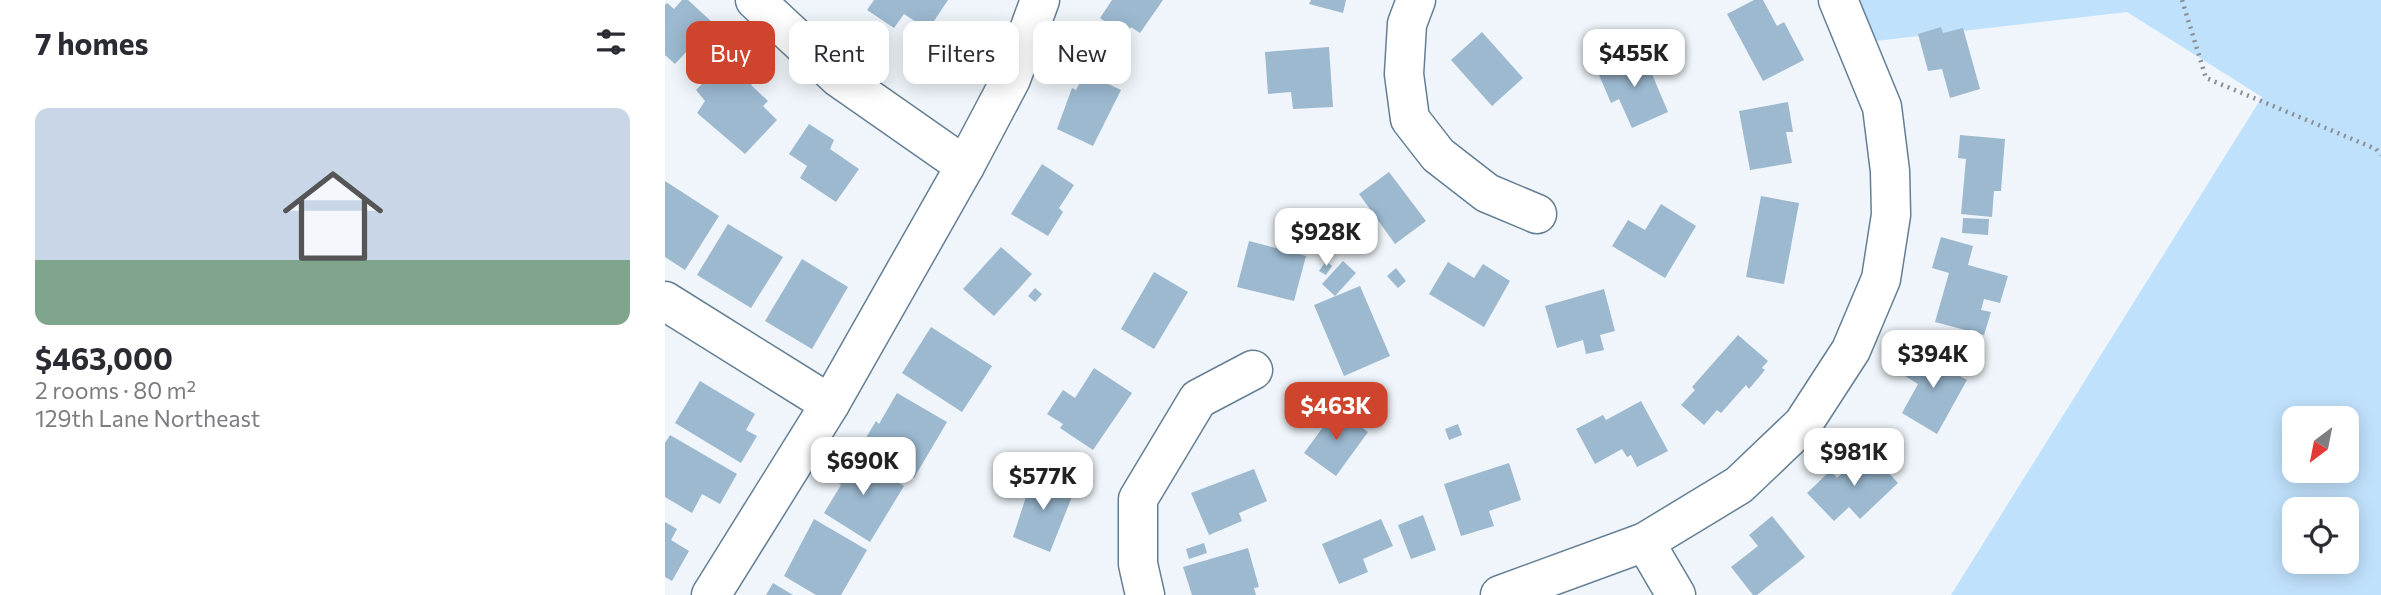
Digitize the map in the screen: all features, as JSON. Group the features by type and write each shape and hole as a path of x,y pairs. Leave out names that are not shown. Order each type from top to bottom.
{"street":[{"path":"755,0 839,78 965,166"},
{"path":"711,595 830,404 965,166 1011,79 1040,0"},
{"path":"1416,0 1407,24 1404,74 1410,119 1438,155 1487,193 1537,214"},
{"path":"1500,595 1645,542 1739,485 1803,424 1851,350 1881,279 1891,215 1882,107 1837,0"},
{"path":"665,301 830,404"},
{"path":"1145,595 1138,564 1138,499 1198,399 1253,370"},
{"path":"1645,542 1676,595"}],"path":[{"path":"2182,0 2206,78 2376,149 2381,155"}],"shaded area":[{"path":"1838,0 2381,0 2381,595 1951,595 2262,97 2127,12 1858,43"}],"building":[{"path":"682,0 688,0 711,21 686,21 686,52 675,64 665,55 665,5 667,3 674,9"},
{"path":"874,0 948,0 934,21 914,21 904,14 894,28 889,25 889,21 884,21 867,10"},
{"path":"1112,0 1163,0 1140,33 1131,27 1131,21 1104,21 1100,18"},
{"path":"1311,0 1346,0 1343,13 1309,4"},
{"path":"1754,0 1763,0 1777,26 1784,22 1804,60 1763,81 1727,14"},
{"path":"1941,27 1943,33 1963,28 1980,89 1950,98 1942,69 1928,71 1918,34"},
{"path":"1482,32 1523,78 1492,106 1451,60"},
{"path":"1329,47 1333,107 1293,109 1291,92 1268,94 1265,52"},
{"path":"1641,48 1668,112 1632,128 1619,99 1611,103 1599,75"},
{"path":"702,84 752,84 768,101 763,106 777,120 745,154 697,113 705,101 696,90"},
{"path":"1079,84 1108,84 1121,90 1093,146 1057,129 1072,88 1076,90"},
{"path":"1788,102 1793,132 1786,132 1792,163 1750,170 1739,111"},
{"path":"809,124 834,140 830,149 859,169 836,202 800,178 807,166 789,154"},
{"path":"1960,135 2005,139 2001,191 1994,191 1992,217 1961,214 1966,159 1958,158"},
{"path":"1042,164 1074,185 1059,208 1063,212 1048,236 1011,214"},
{"path":"1389,172 1426,221 1395,244 1359,194"},
{"path":"665,181 719,216 685,270 665,257"},
{"path":"1761,196 1799,203 1784,284 1746,277"},
{"path":"1661,204 1696,226 1665,278 1612,246 1628,220 1645,230"},
{"path":"1963,218 1989,219 1988,235 1962,233"},
{"path":"728,224 783,257 751,308 697,275"},
{"path":"1941,237 1973,246 1968,265 2008,276 2000,303 1984,299 1981,310 1991,312 1984,335 1935,322 1949,273 1932,268"},
{"path":"1249,241 1306,256 1294,301 1237,287"},
{"path":"1001,247 1032,274 994,316 963,289"},
{"path":"802,259 848,287 812,349 765,321"},
{"path":"1326,261 1332,266 1326,275 1319,271"},
{"path":"1343,261 1356,273 1335,296 1322,284"},
{"path":"1448,262 1474,278 1483,264 1510,281 1484,327 1429,294"},
{"path":"1396,268 1406,281 1398,288 1387,276"},
{"path":"1154,272 1188,292 1154,349 1121,329"},
{"path":"1360,286 1390,356 1344,376 1314,305"},
{"path":"1035,288 1042,294 1035,302 1028,296"},
{"path":"1604,289 1615,331 1600,335 1604,350 1586,354 1583,340 1557,348 1545,306"},
{"path":"931,327 992,366 962,412 902,373"},
{"path":"1738,335 1768,361 1762,368 1765,370 1749,389 1746,385 1721,413 1717,410 1704,425 1681,405 1695,390 1692,387"},
{"path":"1921,347 1959,368 1956,374 1967,380 1937,434 1902,413 1918,384 1905,376"},
{"path":"1094,368 1132,393 1093,450 1060,428 1063,424 1047,414 1063,390 1075,398"},
{"path":"700,381 755,414 746,430 757,436 741,463 675,423"},
{"path":"897,393 947,422 914,478 861,446 876,421 879,424"},
{"path":"1362,395 1387,398 1386,410 1361,408"},
{"path":"1641,401 1668,451 1637,467 1631,455 1627,457 1622,449 1595,464 1576,429 1603,415 1606,420"},
{"path":"1337,408 1368,432 1336,476 1304,453"},
{"path":"1458,424 1462,435 1449,440 1445,429"},
{"path":"670,435 737,474 720,504 702,494 692,513 665,497 665,443"},
{"path":"1867,450 1898,483 1860,519 1849,507 1834,521 1807,493 1831,470 1837,478"},
{"path":"850,453 904,486 870,542 824,513 841,485 834,480"},
{"path":"1509,463 1521,500 1489,511 1494,526 1461,536 1444,484"},
{"path":"1254,469 1267,501 1239,513 1242,521 1209,535 1191,493"},
{"path":"1034,472 1075,489 1050,552 1013,537"},
{"path":"1423,515 1436,550 1411,559 1398,525"},
{"path":"1772,516 1805,557 1757,595 1753,595 1731,567 1758,546 1749,535"},
{"path":"814,519 867,550 841,595 816,595 784,576"},
{"path":"1381,519 1393,546 1363,559 1368,572 1339,584 1322,544"},
{"path":"665,522 677,529 671,540 689,551 672,581 665,577"},
{"path":"1204,543 1207,553 1189,559 1186,549"},
{"path":"1248,548 1259,587 1254,588 1256,595 1192,595 1183,567"},
{"path":"773,583 793,595 766,595"}]}
